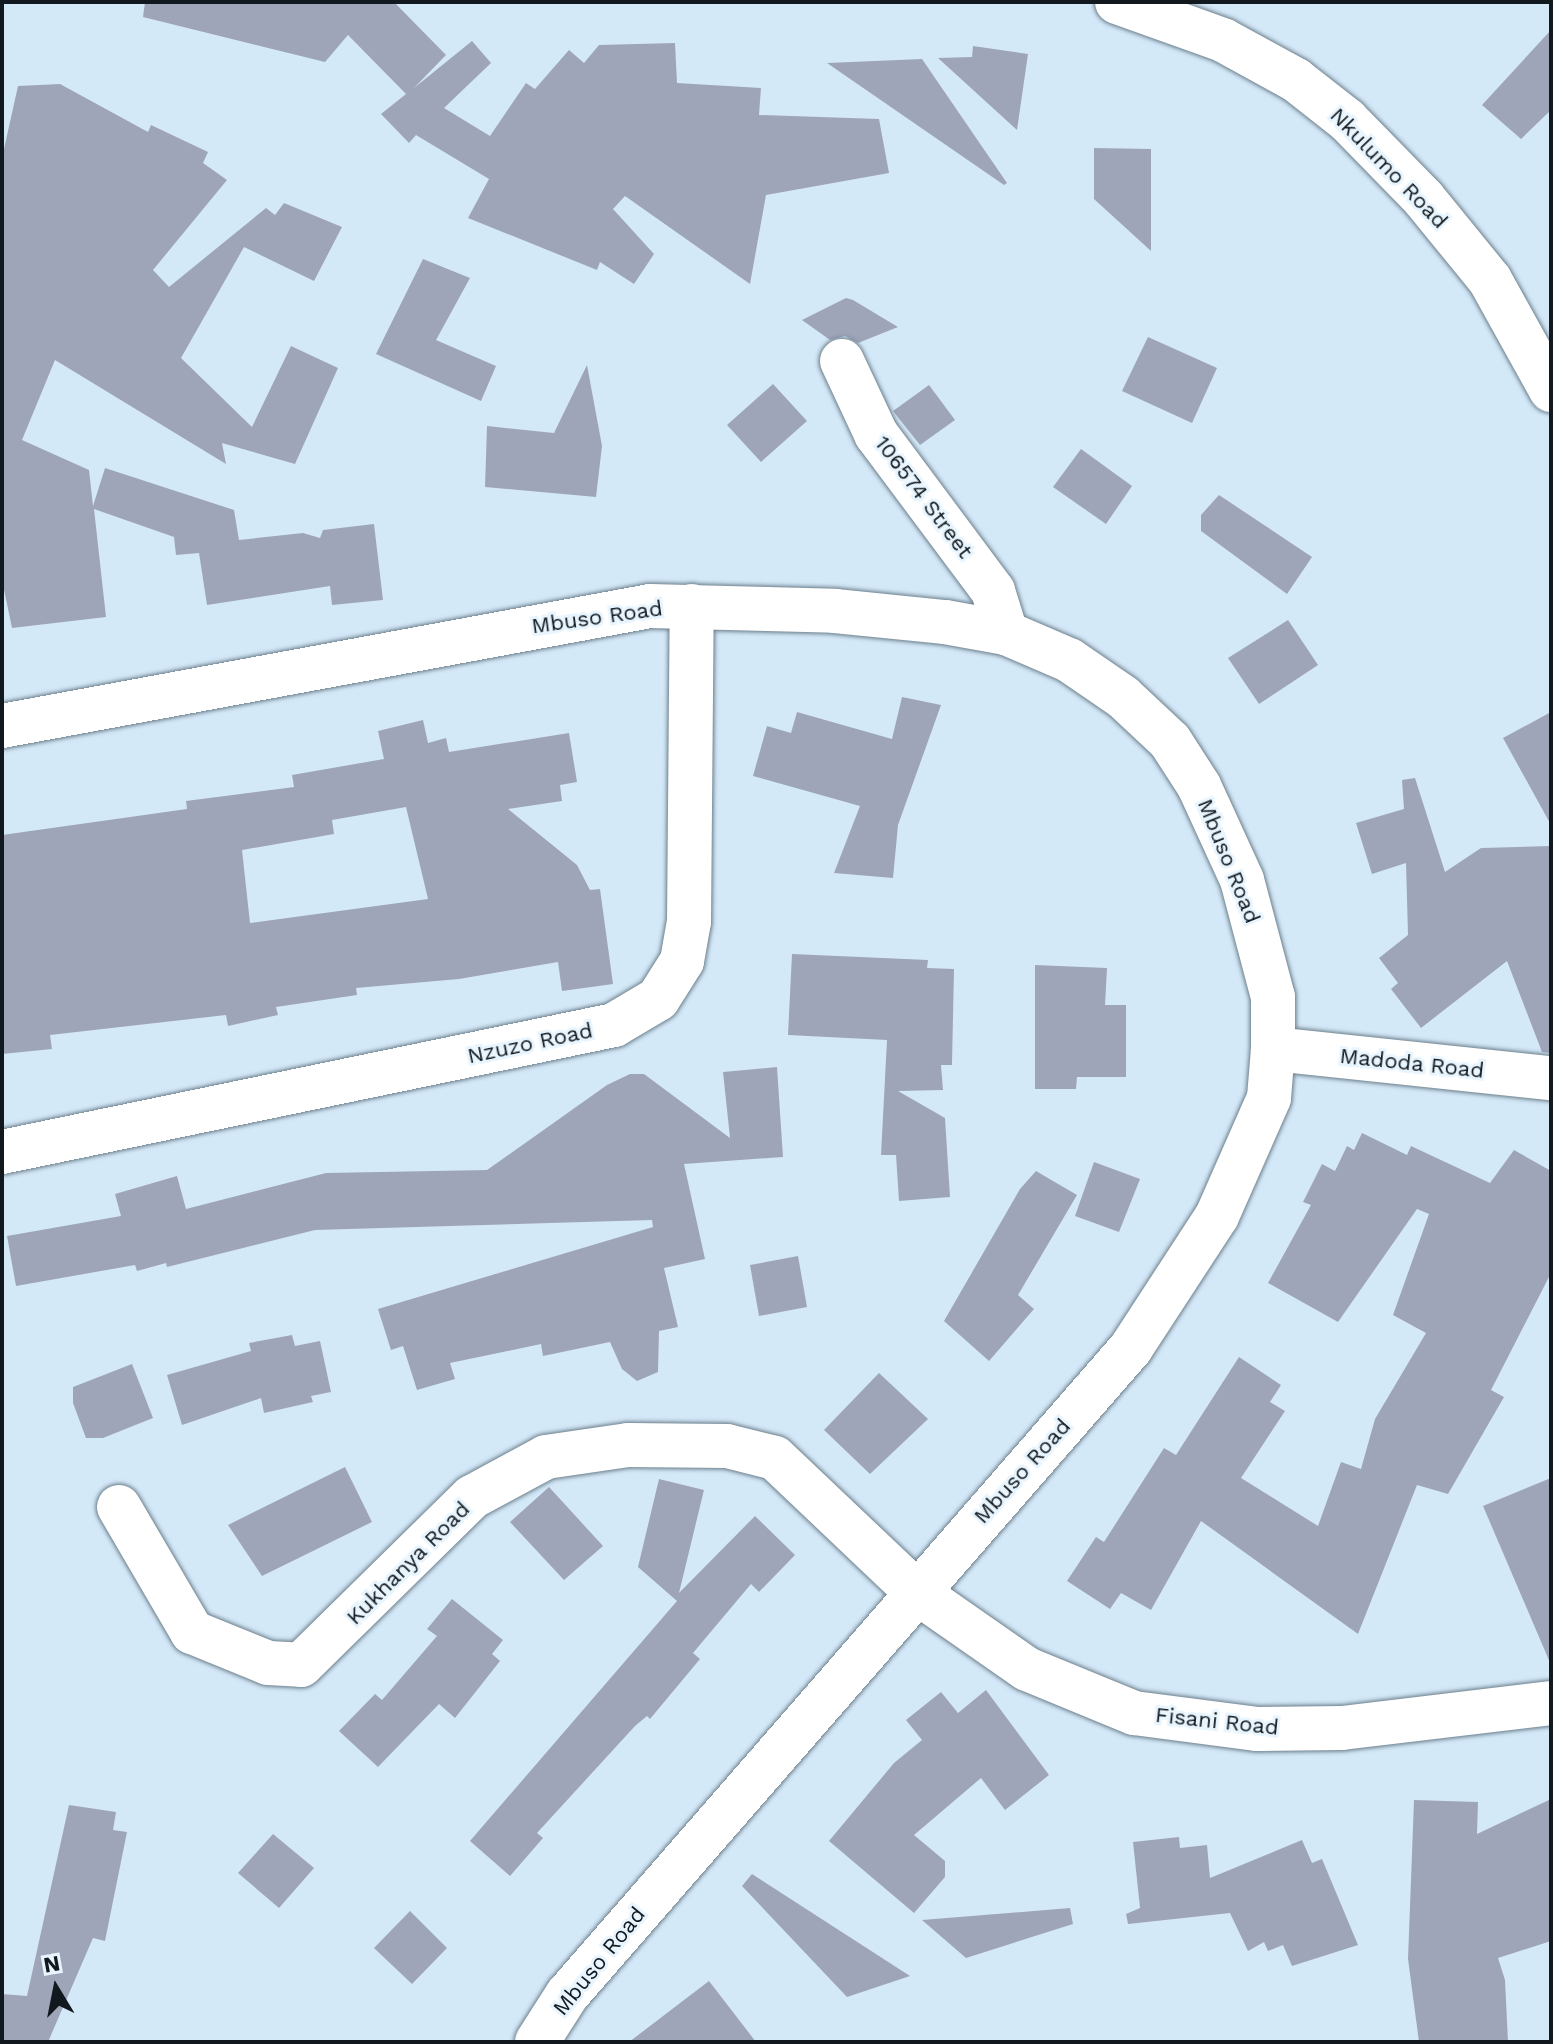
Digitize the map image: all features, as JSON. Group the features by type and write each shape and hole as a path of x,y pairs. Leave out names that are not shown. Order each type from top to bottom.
{"street":[{"name":"Nkulumo Road","path":"1117,2 1223,40 1296,80 1347,120 1424,199 1490,280 1551,390"},
{"name":"106574 Street","path":"842,361 883,444 993,591 1006,633"},
{"name":"Mbuso Road","path":"2,726 618,610 692,606 835,611 1006,633 1069,660 1123,697 1170,741 1199,786 1242,880 1263,948 1273,997 1269,1098 1253,1144 1174,1286 1131,1348 915,1591 567,1995 537,2042"},
{"name":"Nzuzo Road","path":"2,1152 614,1025 658,999 682,961 689,922 692,606"},
{"name":"Madoda Road","path":"1273,1049 1551,1078"},
{"name":"Kukhanya Road","path":"119,1507 192,1632 227,1649 286,1665 311,1660 472,1497 546,1457 580,1450 698,1442 775,1458 915,1591"},
{"name":"Fisani Road","path":"915,1591 1027,1669 1134,1713 1258,1729 1342,1728 1551,1703"}],"building":[{"path":"145,2 394,2 446,55 414,88 472,41 491,63 444,108 490,136 526,83 535,89 569,50 584,63 599,45 675,43 677,83 761,88 759,115 879,119 889,173 766,195 750,284 625,196 613,209 654,254 634,284 600,262 597,270 468,218 489,179 416,135 409,143 381,114 406,94 348,35 325,62 143,17"},
{"path":"1551,30 1551,110 1521,139 1482,105"},
{"path":"973,46 1028,54 1017,130 938,58 972,57"},
{"path":"922,59 1007,183 1004,185 827,63"},
{"path":"60,84 148,132 151,125 208,152 203,163 227,180 153,270 169,287 266,208 275,215 284,203 342,227 314,281 244,247 181,358 252,427 291,346 338,368 295,464 222,443 226,464 55,360 22,440 89,470 93,506 105,468 234,510 239,540 303,533 320,538 323,530 374,524 383,600 332,605 330,586 207,605 199,553 176,555 174,537 94,509 106,617 12,628 2,580 2,158 18,86"},
{"path":"1094,148 1151,149 1151,251 1094,199"},
{"path":"423,259 470,278 436,340 496,366 481,401 376,354"},
{"path":"846,298 898,327 858,343 845,336 830,340 802,320"},
{"path":"1148,337 1217,368 1192,423 1122,391"},
{"path":"587,365 602,446 596,497 485,487 487,426 554,433"},
{"path":"773,384 807,421 761,462 727,425"},
{"path":"929,385 955,420 920,445 893,411"},
{"path":"1081,449 1132,486 1106,524 1053,487"},
{"path":"1219,495 1312,557 1287,594 1201,531 1201,515"},
{"path":"1288,620 1318,665 1259,704 1228,658"},
{"path":"902,697 941,705 898,825 893,878 834,873 860,806 753,776 767,726 791,733 797,712 892,739"},
{"path":"1551,712 1551,825 1503,738"},
{"path":"423,720 428,743 446,738 449,752 569,733 577,782 560,785 562,801 508,809 577,865 590,890 600,889 613,984 562,991 558,962 459,979 356,988 357,995 276,1007 278,1015 228,1026 226,1015 50,1035 52,1049 2,1054 2,835 187,809 186,801 294,787 292,775 384,759 378,731","holes":["406,807 428,899 250,923 242,850 334,834 332,820"]},
{"path":"1415,778 1445,872 1481,848 1551,846 1551,1053 1542,1052 1507,961 1421,1028 1391,989 1398,983 1379,958 1408,935 1406,863 1372,874 1356,823 1404,809 1402,780"},
{"path":"792,954 928,960 927,968 954,969 952,1065 941,1065 943,1090 898,1091 945,1118 950,1197 899,1201 896,1155 881,1155 887,1040 788,1035"},
{"path":"1035,965 1107,968 1105,1005 1126,1005 1126,1077 1077,1077 1076,1089 1035,1089"},
{"path":"777,1067 783,1157 684,1164 705,1259 664,1268 678,1327 659,1331 658,1372 637,1381 622,1369 610,1342 543,1356 541,1344 450,1363 455,1379 417,1390 403,1346 391,1350 378,1309 653,1227 652,1220 315,1230 167,1267 166,1263 137,1271 135,1265 16,1286 7,1236 121,1216 115,1194 177,1176 186,1209 326,1173 487,1170 607,1085 630,1074 644,1074 730,1138 723,1072"},
{"path":"1362,1133 1407,1155 1411,1146 1490,1183 1514,1150 1551,1171 1551,1273 1491,1390 1504,1397 1448,1494 1417,1485 1358,1634 1201,1521 1151,1610 1121,1593 1110,1609 1067,1581 1096,1537 1104,1542 1164,1448 1176,1455 1239,1357 1281,1385 1270,1402 1285,1411 1241,1478 1318,1526 1341,1462 1361,1469 1375,1419 1426,1333 1393,1315 1429,1214 1417,1209 1338,1322 1268,1283 1311,1205 1303,1202 1322,1164 1335,1171 1347,1146 1354,1150"},
{"path":"1094,1162 1140,1179 1119,1232 1075,1216"},
{"path":"1036,1171 1077,1195 1018,1295 1034,1309 989,1361 944,1321 1020,1189"},
{"path":"798,1256 807,1307 759,1316 750,1265"},
{"path":"292,1335 295,1346 320,1341 331,1392 311,1396 313,1402 264,1413 261,1398 182,1425 167,1375 251,1351 249,1343"},
{"path":"132,1364 153,1418 103,1438 86,1438 73,1403 73,1387"},
{"path":"879,1373 928,1419 870,1474 824,1430"},
{"path":"345,1467 372,1522 262,1576 228,1525"},
{"path":"1551,1478 1551,1665 1483,1506"},
{"path":"659,1479 704,1490 679,1593 755,1516 795,1555 759,1592 751,1584 693,1653 700,1659 650,1719 647,1716 635,1726 537,1833 543,1838 510,1876 470,1841 677,1601 638,1567"},
{"path":"549,1487 603,1546 564,1580 510,1522"},
{"path":"452,1599 503,1640 492,1654 500,1661 455,1718 439,1704 378,1767 339,1731 375,1694 382,1700 437,1636 427,1629"},
{"path":"986,1690 1049,1775 1005,1810 981,1778 914,1835 945,1861 945,1877 914,1913 829,1841 894,1763 922,1740 906,1720 941,1692 958,1713"},
{"path":"1551,1799 1551,1941 1498,1958 1505,1980 1508,2042 1419,2042 1408,1959 1414,1800 1478,1802 1477,1834"},
{"path":"69,1805 116,1812 113,1830 127,1832 105,1941 93,1938 48,2042 2,2042 2,1994 27,1996"},
{"path":"273,1834 314,1868 279,1908 238,1873"},
{"path":"1179,1837 1180,1848 1207,1845 1210,1878 1302,1840 1312,1863 1322,1859 1358,1945 1292,1966 1283,1945 1268,1951 1264,1942 1248,1951 1230,1913 1128,1924 1126,1914 1140,1908 1133,1842"},
{"path":"752,1874 910,1976 847,1997 742,1886"},
{"path":"1070,1908 1073,1924 966,1958 922,1920"},
{"path":"410,1911 447,1948 412,1984 374,1948"},
{"path":"709,1981 756,2042 629,2042"}]}
